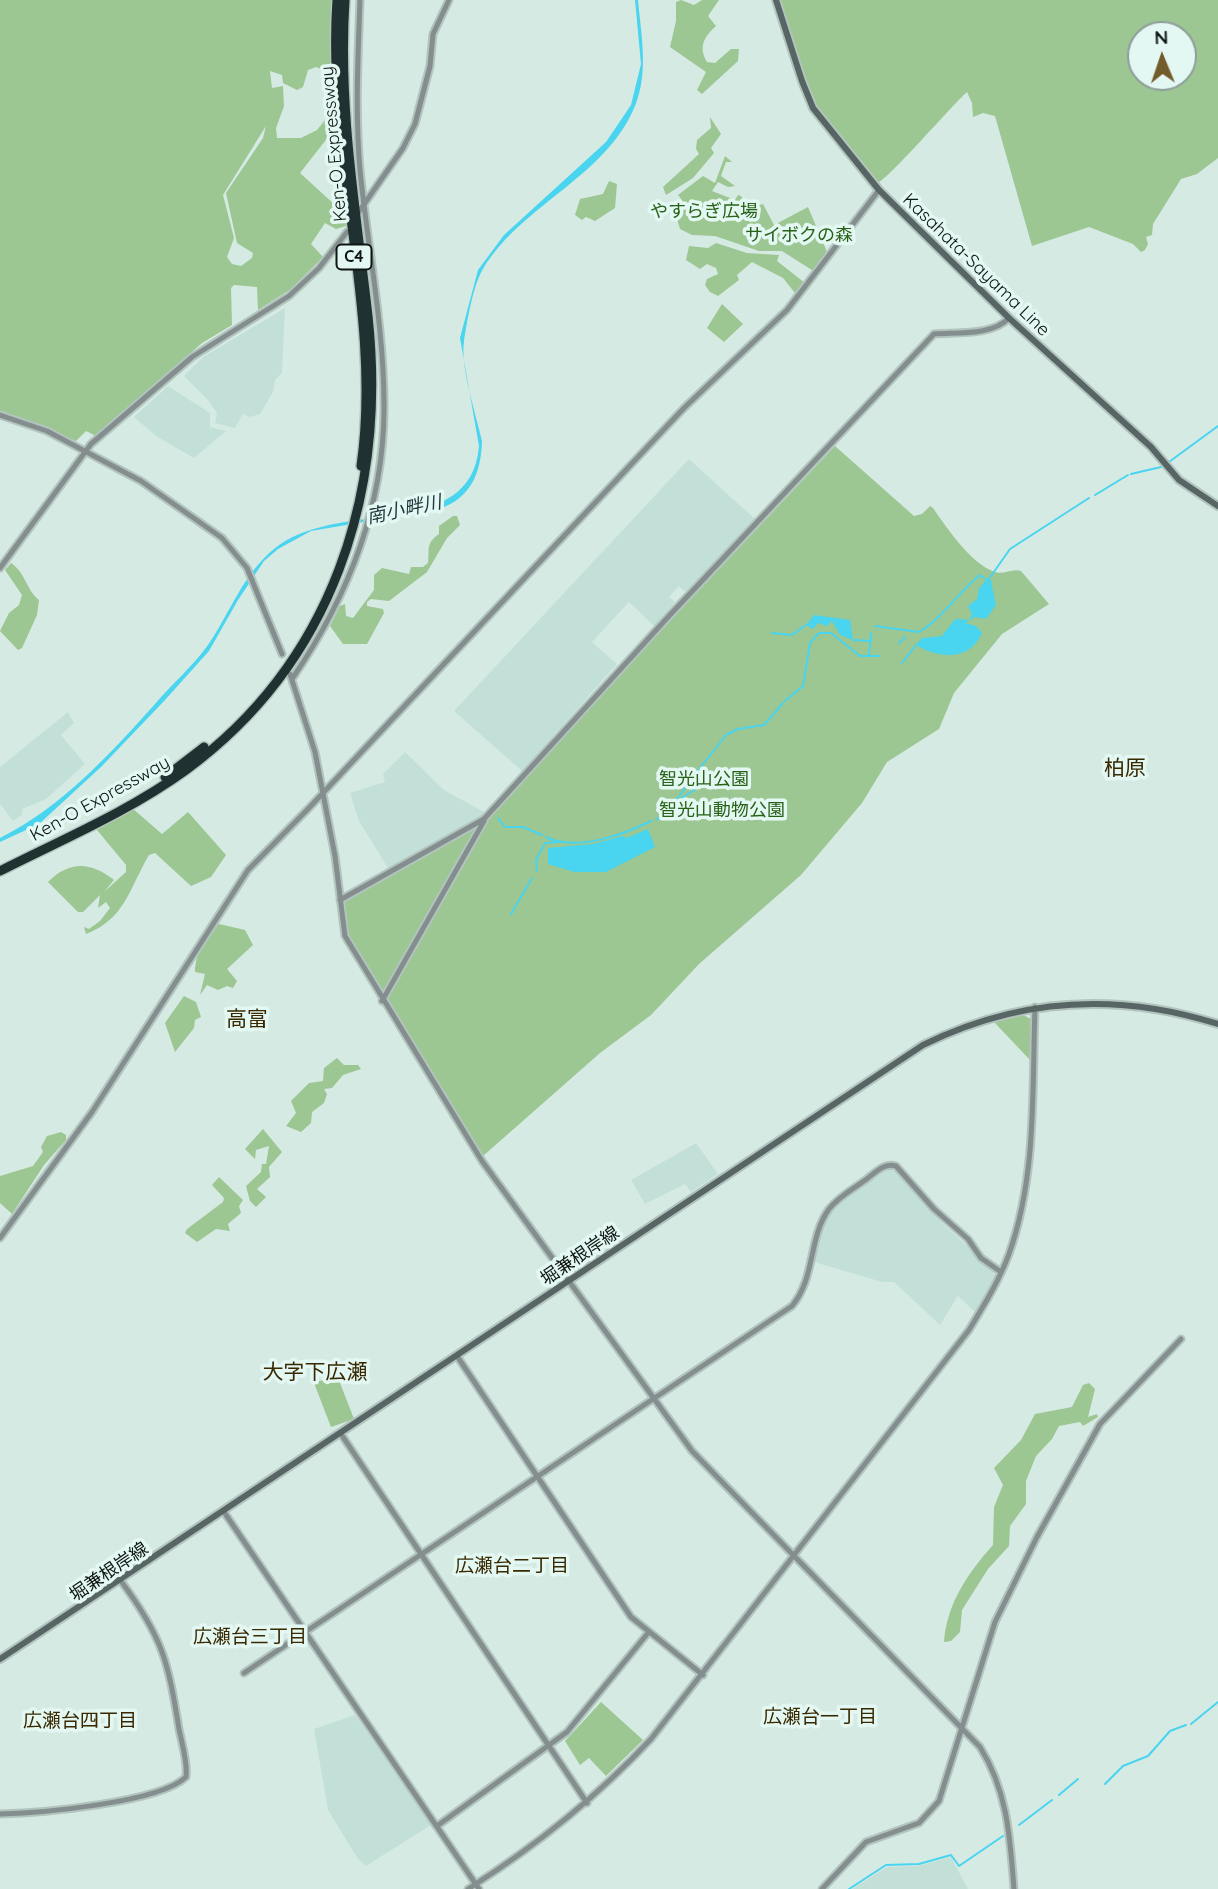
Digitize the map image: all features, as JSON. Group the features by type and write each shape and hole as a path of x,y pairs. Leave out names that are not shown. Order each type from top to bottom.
{"highway":[{"name":"Ken-O Expressway","path":"0,871 148,795 226,737 269,691 298,650 330,593 356,525 355,513 363,455 365,390 361,324 339,126 337,0"},
{"name":"Ken-O Expressway","path":"345,0 345,126 368,317 372,382 369,453 355,513"},
{"name":"Ken-O Expressway","path":"0,864 145,790 221,733 265,687 294,647 356,525"}],"main road":[{"name":"Kasahata-Sayama Line","path":"776,0 802,82 813,107 879,190 1009,318 1151,447 1179,480 1218,506"},
{"name":"堀兼根岸線","path":"0,1659 121,1581 907,1054 982,1020 1035,1007 1114,1003 1163,1009 1218,1024"}],"street":[{"path":"360,0 358,127 384,411 379,470 369,511 356,525 345,589 315,645 291,676 309,724 323,793 345,936 382,1001 482,1161 703,1464 964,1727 987,1757 1004,1798 1014,1889"},
{"path":"358,213 403,148 415,124 430,66 433,34 449,0"},
{"path":"0,1238 92,1112 248,870 684,408 787,310 879,190"},
{"path":"0,568 85,451 192,358 289,296 309,279 347,232"},
{"path":"382,1001 484,819 669,616 934,334 989,329 1003,325 1009,318"},
{"path":"0,415 47,431 150,487 222,538 247,568 282,654"},
{"path":"340,900 484,819"},
{"path":"468,1889 478,1887 587,1803 651,1739 969,1330 1001,1272 1016,1233 1028,1177 1035,1007"},
{"path":"244,1673 792,1306 806,1283 817,1232 831,1206 888,1165 896,1166 934,1209 968,1239 981,1258 1001,1272"},
{"path":"822,1889 866,1842 919,1823 933,1810 945,1788 995,1622 1083,1450 1118,1404 1181,1339"},
{"path":"457,1356 626,1609 648,1633 703,1675"},
{"path":"341,1434 587,1803"},
{"path":"224,1512 478,1887"},
{"path":"0,1814 45,1812 108,1802 181,1782 187,1775 162,1646 153,1625 121,1581"},
{"path":"437,1826 550,1748 586,1712 648,1633"}],"shaded area":[{"path":"285,308 282,373 275,380 273,392 260,414 250,417 243,414 235,428 215,423 217,413 184,376 203,357"},
{"path":"168,386 210,413 210,427 226,431 194,458 156,436 134,417"},
{"path":"689,459 756,520 685,592 679,586 669,597 675,602 654,626 629,602 592,642 617,664 522,771 454,711"},
{"path":"68,712 74,723 61,735 85,764 46,799 22,809 22,815 13,821 0,804 0,767"},
{"path":"405,752 444,790 486,813 476,822 388,868 359,821 350,793 385,782 383,774"},
{"path":"696,1143 718,1174 691,1192 685,1184 645,1204 631,1180"},
{"path":"880,1172 898,1172 941,1222 992,1269 996,1278 975,1312 958,1296 940,1325 894,1282 882,1282 814,1262 819,1231 837,1202"},
{"path":"355,1715 431,1825 366,1866 358,1859 328,1810 314,1729"},
{"path":"951,1857 968,1889 852,1889 887,1867 918,1866"}],"green space":[{"path":"0,0 334,0 331,68 328,72 316,67 308,70 303,87 297,90 283,83 282,75 270,71 272,88 283,86 284,106 276,128 277,138 301,138 317,130 333,110 336,127 300,173 335,205 343,208 346,226 336,229 325,223 311,244 323,257 291,289 258,310 257,287 234,285 231,288 232,325 202,343 96,436 86,431 76,441 0,414","holes":["266,126 263,138 226,193 237,243 253,253 252,258 241,266 232,264 227,257 234,238 223,195"]},
{"path":"681,0 694,5 702,0 719,0 708,16 716,26 704,42 703,52 707,62 715,63 731,49 739,49 738,61 702,94 697,90 706,72 670,47 676,21 676,2"},
{"path":"779,0 1218,0 1218,158 1197,174 1181,179 1153,224 1152,235 1146,237 1148,244 1145,250 1141,252 1133,244 1089,227 1032,246 995,116 983,113 973,117 972,103 967,92 877,183 815,107"},
{"path":"710,117 721,134 711,148 714,153 693,178 666,195 663,187 699,154 696,149 697,140 711,128"},
{"path":"725,156 732,162 726,162 721,176 735,186 728,187 718,182 712,191 735,200 738,195 741,196 747,206 739,208 750,212 753,207 763,204 774,225 808,207 827,252 815,272 782,251 759,251 715,236 692,235 680,229 674,208 682,200 678,195 703,176 715,183"},
{"path":"609,181 617,184 615,208 595,221 586,217 582,220 575,215 580,199 603,194"},
{"path":"716,243 747,253 779,255 777,261 805,283 795,293 783,278 752,262 737,275 739,280 718,296 710,292 705,285 707,279 718,274 716,268 707,264 700,269 686,260 689,246 708,248"},
{"path":"722,304 743,324 724,342 707,328"},
{"name":"智光山公園","path":"835,446 914,516 922,514 930,506 933,508 977,562 998,573 1021,571 1049,604 1002,634 954,693 939,729 887,762 862,803 801,875 699,964 651,1015 600,1053 483,1156 351,939 345,926 343,902 476,827"},
{"path":"457,516 460,525 447,538 427,572 389,601 371,599 367,602 367,606 383,609 384,613 367,644 343,644 330,626 340,606 345,604 346,616 353,618 374,590 374,575 382,568 409,574 411,567 423,567 428,563 430,544 439,534 439,526"},
{"path":"11,563 20,571 39,600 37,615 22,648 18,650 0,631 9,613 19,605 22,595 5,570"},
{"path":"132,808 162,834 188,812 226,855 211,877 191,886 155,853 149,855 118,911 99,928 86,934 84,927 89,929 100,921 110,908 106,902 98,908 100,895 83,912 78,912 48,882 72,867 89,867 114,880 104,892 126,872 126,865 97,830"},
{"path":"219,924 245,930 253,945 227,969 237,981 233,988 227,986 218,990 207,985 200,995 205,974 195,972 197,959 205,939"},
{"path":"184,996 196,1002 201,1017 195,1020 194,1028 175,1052 165,1023"},
{"path":"1023,1015 1031,1019 1030,1060 994,1022"},
{"path":"337,1058 344,1065 358,1065 361,1069 343,1075 332,1088 324,1089 327,1094 324,1103 312,1112 311,1123 301,1132 286,1126 296,1113 291,1101 309,1083 323,1081 324,1068"},
{"path":"263,1129 282,1152 269,1167 270,1177 257,1189 266,1197 256,1207 250,1201 246,1186 261,1172 262,1164 266,1164 269,1146 256,1150 255,1159 245,1149"},
{"path":"61,1132 66,1135 66,1140 44,1165 12,1214 0,1203 0,1176 33,1166 43,1152 41,1147 47,1136"},
{"path":"219,1177 243,1200 239,1206 241,1213 228,1224 230,1231 216,1229 197,1242 185,1233 223,1202 224,1198 212,1185"},
{"path":"337,1375 354,1419 331,1427 314,1383"},
{"path":"1089,1383 1095,1389 1088,1417 1097,1414 1098,1417 1083,1426 1080,1422 1059,1426 1052,1439 1036,1456 1026,1481 1026,1504 1010,1526 1009,1546 988,1569 962,1610 960,1632 951,1641 944,1642 949,1614 960,1589 993,1545 994,1507 1003,1485 994,1468 1021,1440 1035,1414 1072,1407 1083,1385"},
{"path":"601,1702 643,1740 606,1776 589,1758 580,1765 565,1741"}],"water":[{"path":"635,0 638,0 643,67 635,106 622,131 604,152 519,227 499,247 483,269 476,284 469,314 464,341 464,361 460,338 478,270 504,235 606,142 631,105 641,64"},
{"path":"469,391 482,441 481,453 472,483 459,498 439,509 311,531 427,508 452,496 470,476 479,446"},
{"path":"311,531 278,549 264,561 209,651 101,767 39,824 0,842 0,838 44,811 64,795 120,742 202,653 245,582 274,549"},
{"path":"990,576 996,605 986,619 975,617 965,623 976,626 982,633 970,649 944,655 916,645 922,638 942,636 955,619 969,620 972,614 968,606 977,599 979,588"},
{"path":"814,615 850,620 853,640 840,635 832,621 827,626 818,623 813,629 806,625"},
{"path":"648,829 655,847 606,872 574,872 548,864 548,848 593,844 623,836 626,838"}],"waterway":[{"path":"1169,462 1218,426"},
{"path":"1131,474 1161,467"},
{"path":"1095,495 1128,475"},
{"path":"991,576 1010,549 1089,498"},
{"path":"875,626 919,632 936,619 980,575"},
{"path":"981,576 987,580"},
{"path":"772,633 792,635 806,625"},
{"path":"785,701 803,686 810,643 819,633 831,633 860,656 871,656"},
{"path":"869,655 871,633"},
{"path":"899,643 905,637"},
{"path":"853,640 871,641"},
{"path":"902,663 916,645"},
{"path":"872,656 880,656"},
{"path":"686,786 726,735 738,729 764,725 783,703"},
{"path":"677,807 682,798 700,786"},
{"path":"656,820 668,811 686,787"},
{"path":"498,818 505,827 523,827 542,835"},
{"path":"546,837 571,843 599,840 651,821"},
{"path":"537,871 536,860 545,843 558,842"},
{"path":"511,914 532,878"},
{"path":"1191,1724 1218,1702"},
{"path":"1105,1784 1123,1766 1148,1756 1170,1731 1186,1725"},
{"path":"1059,1795 1078,1779"},
{"path":"1019,1825 1052,1800"},
{"path":"849,1889 886,1865 919,1864 951,1855 959,1866 1003,1836"}],"district":[{"name":"柏原","path":"1125,769"},
{"name":"高富","path":"247,1020"},
{"name":"大字下広瀬","path":"315,1373"},
{"name":"広瀬台二丁目","path":"512,1566"},
{"name":"広瀬台三丁目","path":"250,1637"},
{"name":"広瀬台一丁目","path":"820,1717"},
{"name":"広瀬台四丁目","path":"80,1721"}],"park label":[{"name":"やすらぎ広場","path":"704,212"},
{"name":"サイボクの森","path":"799,236"},
{"name":"智光山動物公園","path":"722,811"}],"water label":[{"name":"南小畔川","path":"404,510"}]}
